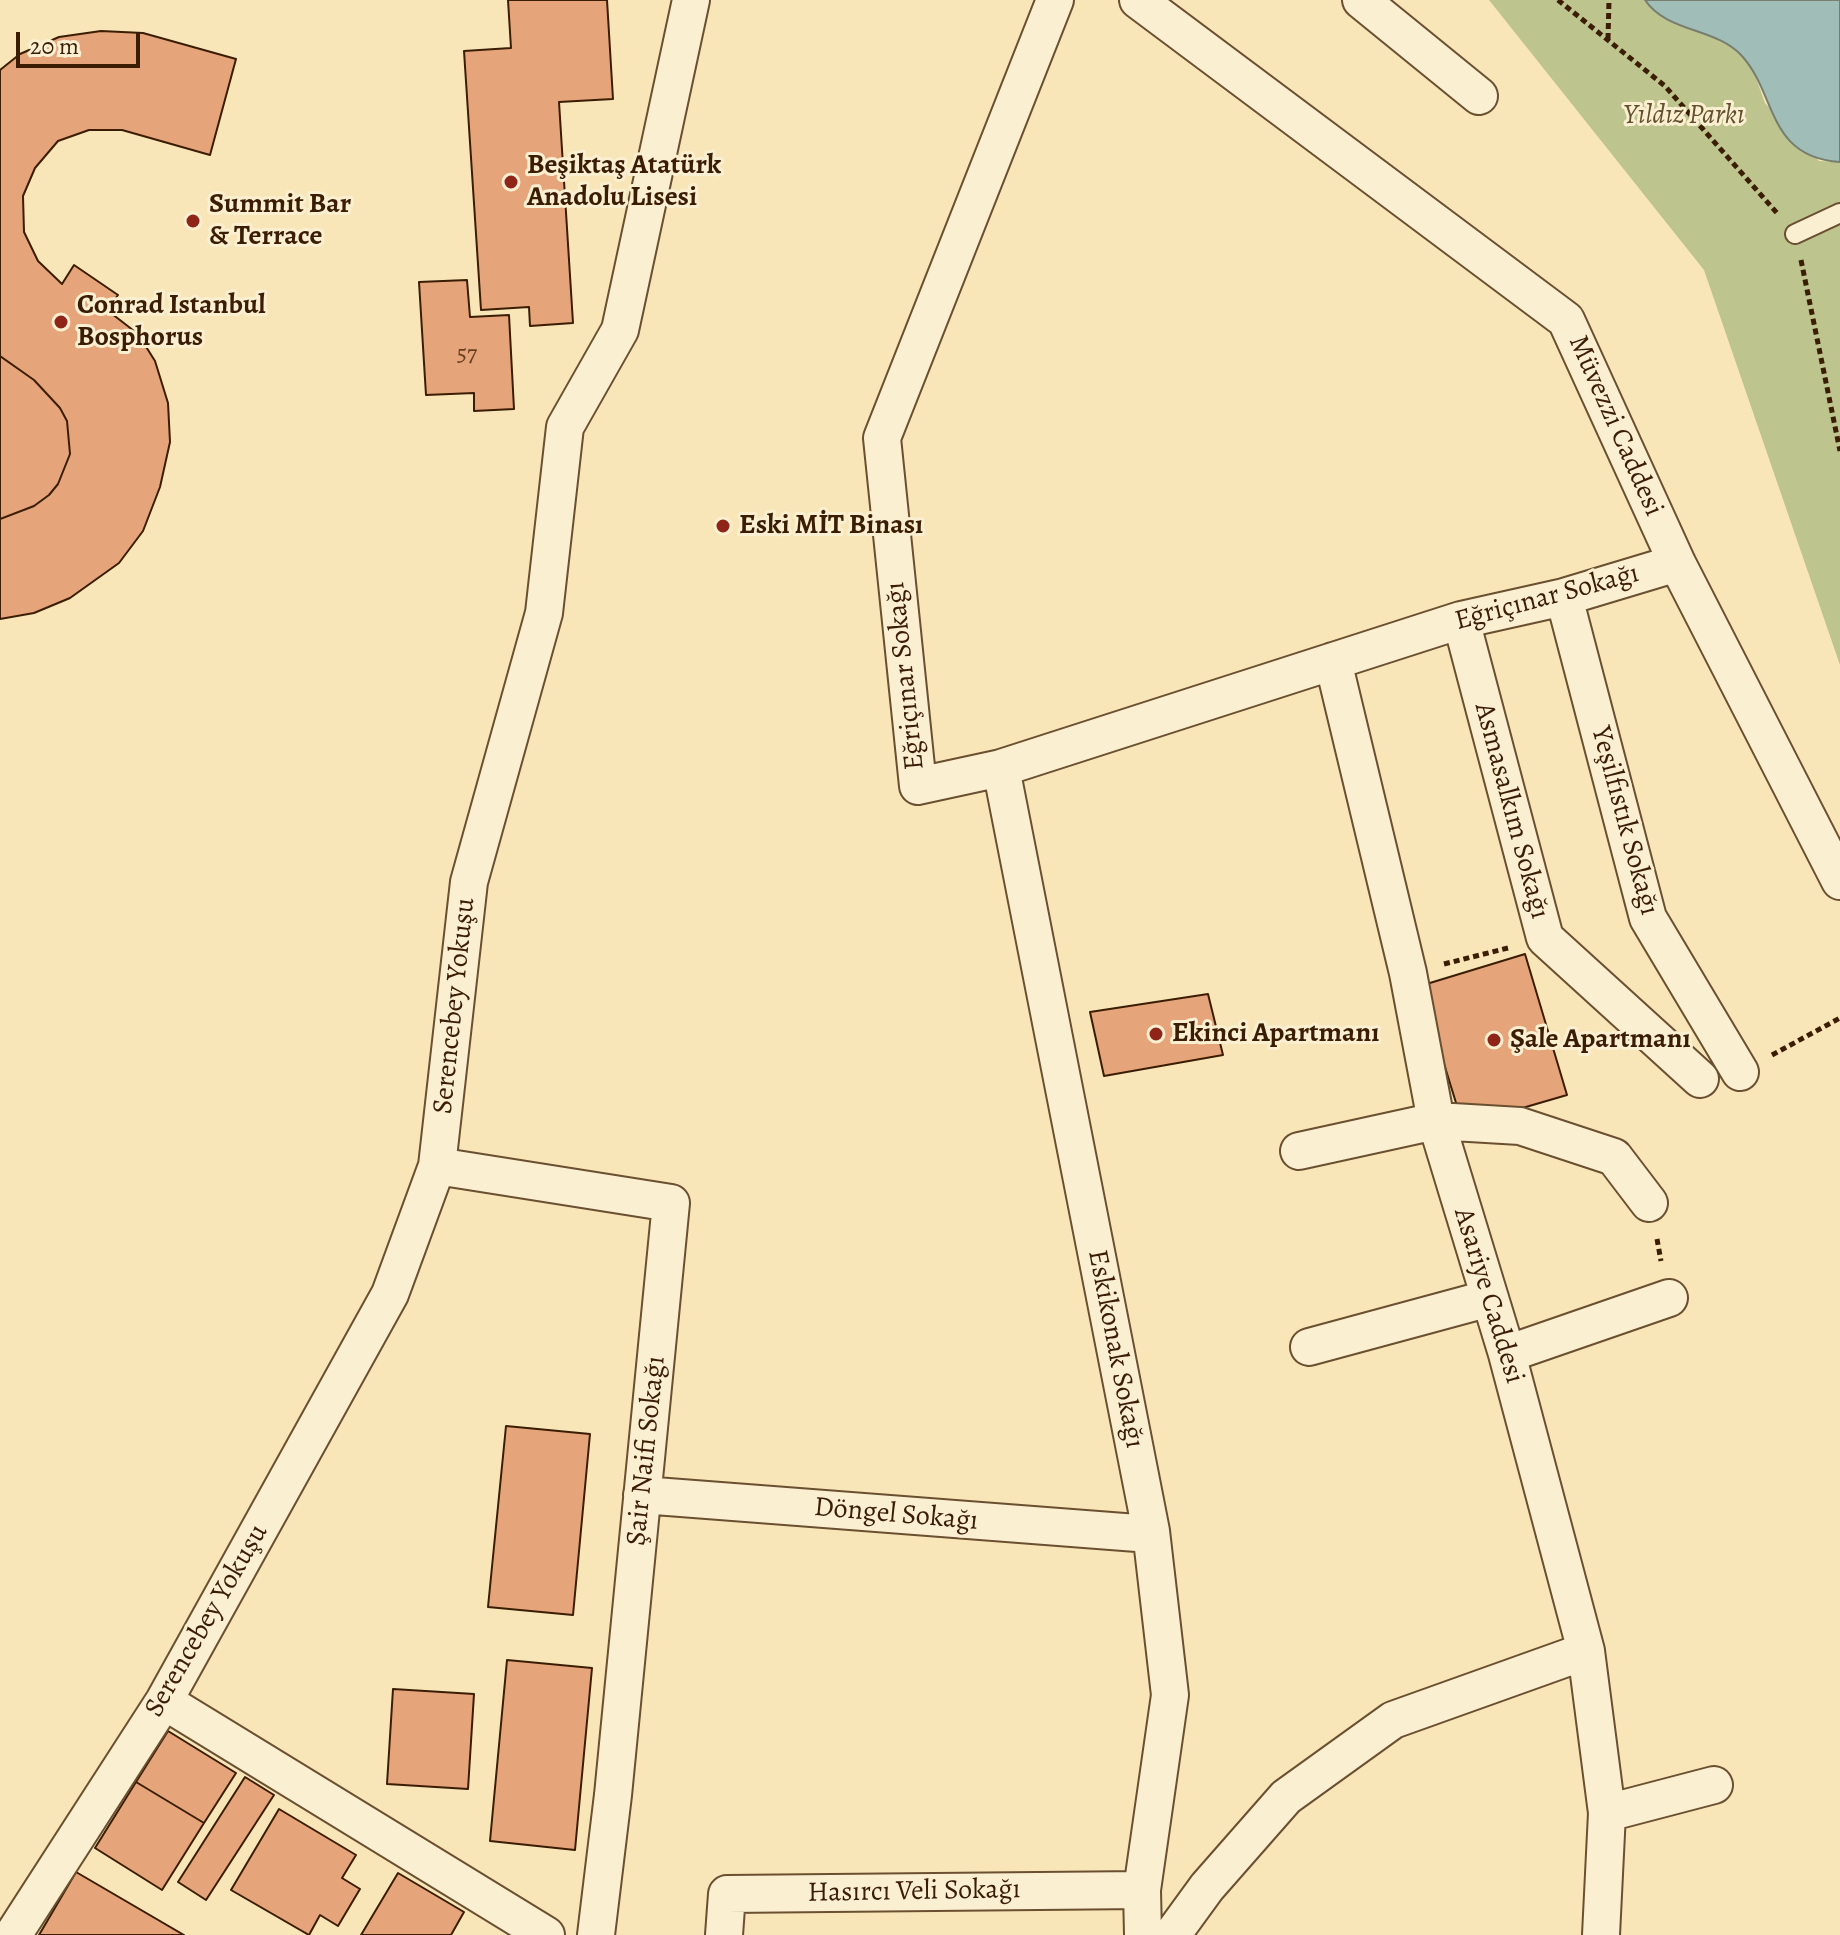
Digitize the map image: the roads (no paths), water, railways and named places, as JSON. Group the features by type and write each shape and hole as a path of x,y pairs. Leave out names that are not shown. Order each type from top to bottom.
{"street":[{"name":"Serencebey Yokuşu","path":"13,1935 164,1701 390,1294 437,1166 469,882 544,613 565,427 620,330 691,0"},
{"name":"Eğriçınar Sokağı","path":"1055,0 882,438 918,786 1001,768 1461,620 1564,597 1677,563"},
{"name":"Müvezzi Caddesi","path":"1138,0 1566,320 1677,563 1840,881"},
{"path":"1361,0 1479,96"},
{"name":"Yeşilfıstık Sokağı","path":"1564,597 1648,918 1740,1072"},
{"name":"Asmasalkım Sokağı","path":"1461,620 1545,938 1700,1079"},
{"name":"Asariye Caddesi","path":"1333,661 1408,973 1436,1121 1507,1354 1586,1651 1607,1813 1601,1935"},
{"name":"Eskikonak Sokağı","path":"1001,768 1150,1534 1170,1695 1142,1890 1143,1935"},
{"path":"1299,1151 1436,1121 1520,1126 1614,1157 1649,1203"},
{"name":"Şair Naifi Sokağı","path":"437,1166 671,1203 596,1935"},
{"path":"1309,1347 1490,1298"},
{"path":"1507,1354 1669,1298"},
{"name":"Döngel Sokağı","path":"642,1495 1150,1534"},
{"path":"1172,1935 1207,1887 1286,1797 1393,1720 1586,1651"},
{"path":"164,1701 546,1935"},
{"path":"1607,1813 1714,1785"},
{"name":"Hasırcı Veli Sokağı","path":"724,1935 727,1894 1142,1890"}],"lane":[{"path":"1795,234 1840,213"}],"water":[{"path":"1645,0 1840,0 1840,162 1816,158 1798,149 1776,121 1753,70 1731,46 1665,18"}],"place":[{"name":"Beşiktaş Atatürk Anadolu Lisesi","path":"511,182"},
{"name":"Summit Bar & Terrace","path":"193,221"},
{"name":"Conrad Istanbul Bosphorus","path":"61,322"},
{"name":"Eski MİT Binası","path":"723,526"},
{"name":"Ekinci Apartmanı","path":"1156,1034"},
{"name":"Şale Apartmanı","path":"1494,1040"}],"park label":[{"name":"Yıldız Parkı","path":"1684,116"}]}
